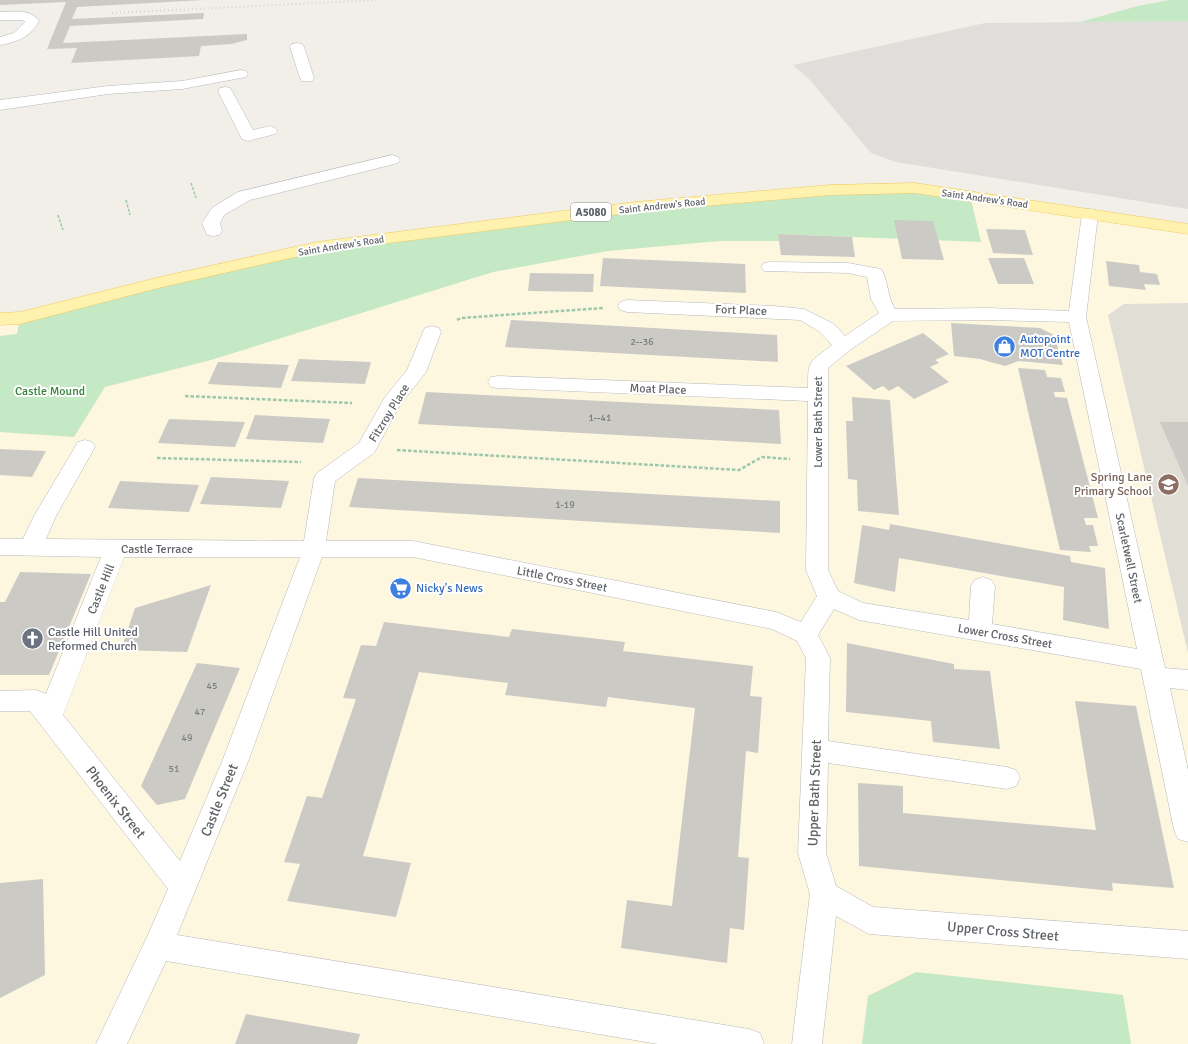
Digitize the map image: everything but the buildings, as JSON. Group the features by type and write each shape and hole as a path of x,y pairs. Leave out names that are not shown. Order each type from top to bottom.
{"main road":[{"name":"Saint Andrew's Road","path":"0,319 20,318 156,283 317,247 636,207 830,190 914,188 1188,229"}],"street":[{"path":"0,16 26,16 32,22 24,34 8,40 0,41"},
{"path":"297,47 307,78"},
{"path":"0,105 108,90 182,85 241,74"},
{"path":"225,91 248,136 270,131"},
{"path":"213,231 211,223 218,212 244,196 392,160"},
{"name":"Scarletwell Street","path":"1090,214 1077,317 1188,830"},
{"path":"770,267 848,268 875,273 880,299 889,315 988,314 1077,317"},
{"name":"Fort Place","path":"627,306 774,312 804,315 827,328 843,346"},
{"name":"Lower Bath Street","path":"829,598 817,570 818,366 843,346 889,315"},
{"name":"Fitzroy Place","path":"314,549 325,478 367,448 392,402 416,372 432,332"},
{"name":"Moat Place","path":"498,382 818,395"},
{"path":"31,547 45,516 85,447"},
{"name":"Castle Terrace","path":"0,547 116,549 314,549"},
{"name":"Castle Hill","path":"49,718 116,549"},
{"name":"Little Cross Street","path":"314,549 414,549 776,621 806,634"},
{"name":"Castle Street","path":"111,1044 158,946 184,887 236,759 314,549"},
{"path":"980,632 983,586"},
{"path":"806,634 829,598"},
{"name":"Lower Cross Street","path":"829,598 859,611 980,632 1152,669 1188,680"},
{"name":"Upper Bath Street","path":"806,634 818,658 812,853 824,894 807,1044"},
{"name":"Phoenix Street","path":"0,701 36,700 184,887"},
{"path":"815,750 1007,778"},
{"name":"Upper Cross Street","path":"824,894 869,920 1188,945"},
{"path":"158,946 749,1044"}],"path":[{"path":"192,183 196,198"},
{"path":"126,200 130,215"},
{"path":"58,215 63,230"},
{"path":"432,332 461,318 627,306"},
{"path":"185,396 352,403"},
{"path":"367,448 739,470 762,457 817,461"},
{"path":"157,458 225,460 237,458 304,462"}],"shaded area":[{"path":"1188,21 1188,209 896,162 871,153 810,80 793,65 985,23"},
{"path":"931,190 1188,229 1188,1044 0,1044 0,318"},
{"name":"Spring Lane Primary School","path":"1188,303 1188,653 1108,315 1124,304"}],"green space":[{"path":"1170,0 1188,0 1188,21 1080,22 1138,6"},
{"name":"Castle Mound","path":"915,188 970,195 981,242 778,234 779,241 720,241 608,251 493,272 211,360 105,387 74,437 0,432 0,336 17,334 20,318 317,247 635,207"},
{"path":"916,972 1123,995 1131,1044 862,1044 868,996"}],"railway":[{"path":"112,13 376,0"}],"place":[{"name":"Autopoint MOT Centre","path":"1005,346"},
{"name":"Spring Lane Primary School","path":"1168,484"},
{"name":"Nicky's News","path":"401,588"},
{"name":"Castle Hill United Reformed Church","path":"32,639"}]}
